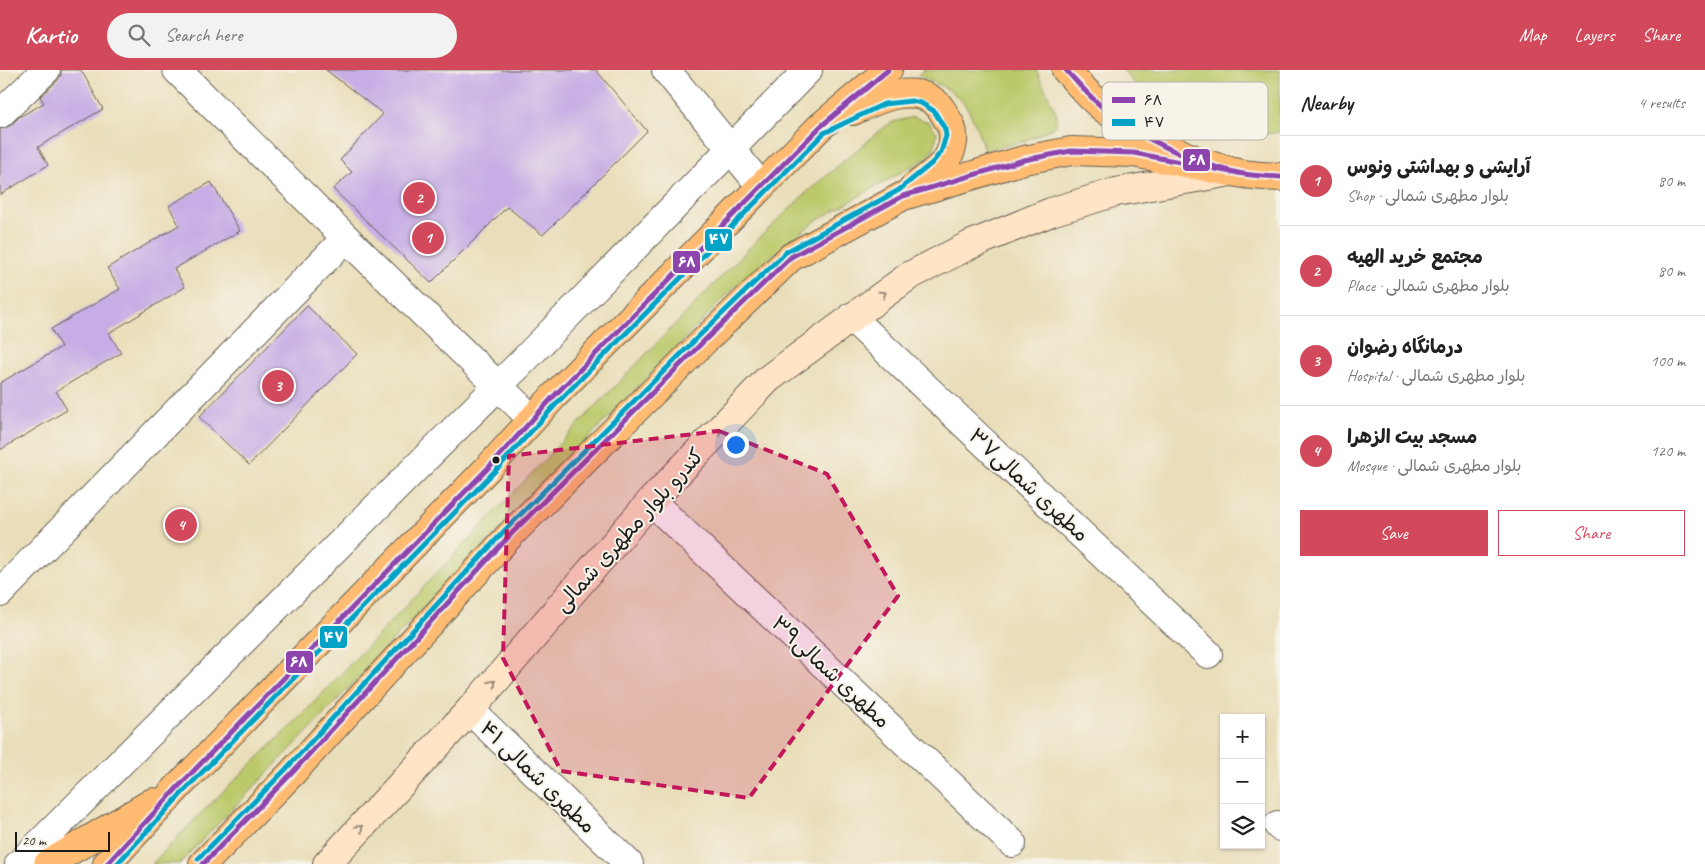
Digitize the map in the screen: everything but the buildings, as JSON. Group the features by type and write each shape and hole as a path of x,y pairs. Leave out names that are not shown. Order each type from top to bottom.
{"main road":[{"path":"107,864 178,787 490,466 561,388 820,127 888,70"},
{"path":"1066,70 1102,106"},
{"path":"203,864 291,774 511,534 704,341 791,257 903,196 938,168 948,156 954,136 952,126 938,106 924,96 911,94 882,97 820,127"},
{"path":"1157,140 1189,156 1231,172"},
{"path":"903,196 1024,160 1071,151 1134,153 1254,176 1280,177"},
{"name":"کندرو بلوار مطهری شمالی","path":"327,864 470,710 651,501 768,379 909,276 977,242 1051,212 1116,192 1231,172"},
{"path":"48,864 178,787"}],"street":[{"path":"0,114 46,70"},
{"path":"177,70 532,420"},
{"path":"666,70 761,186"},
{"path":"19,864 498,386 808,70"},
{"path":"0,593 346,238"},
{"name":"مطهرى شمالى۳۷","path":"851,317 1208,654"},
{"name":"مطهرى شمالى۳۹","path":"651,501 1012,843"},
{"name":"۴۱ مطهرى شمالى","path":"470,710 629,864"}],"highlighted area":[{"path":"719,431 827,474 898,596 749,798 561,771 503,658 509,456"}],"green space":[{"path":"924,70 1036,70 1057,114 1056,126 1025,141 985,151 972,116 964,103 950,91 918,75"},
{"path":"1123,70 1280,70 1280,132 1268,134 1268,82 1133,82"},
{"path":"913,117 929,122 937,133 935,145 928,157 814,222 739,283 428,603 314,725 179,864 152,864 195,819 301,716 590,412 757,240 806,193 879,131 893,122"}],"transit line":[{"name":"۶۸","path":"107,864 178,787 490,466 554,396 820,127 888,70"},
{"name":"۶۸","path":"1066,70 1102,107"},
{"name":"۴۷","path":"117,864 183,792 495,471 559,401 824,133 884,104 911,101 921,103 934,111 945,129 946,136 941,152 932,163 899,190 786,252 506,529 286,769 198,859"},
{"name":"۶۸","path":"1152,140 1202,163 1248,175 1280,177"},
{"name":"۶۸","path":"203,864 291,774 511,534 791,257 903,196 1024,160 1071,151 1134,153 1231,172"}],"place":[{"name":"مجتمع خرید الهیه","path":"419,198"},
{"name":"آرایشی و بهداشتی ونوس","path":"428,238"},
{"name":"درمانگاه رضوان","path":"278,386"},
{"name":"مسجد بیت الزهرا","path":"181,525"}]}
